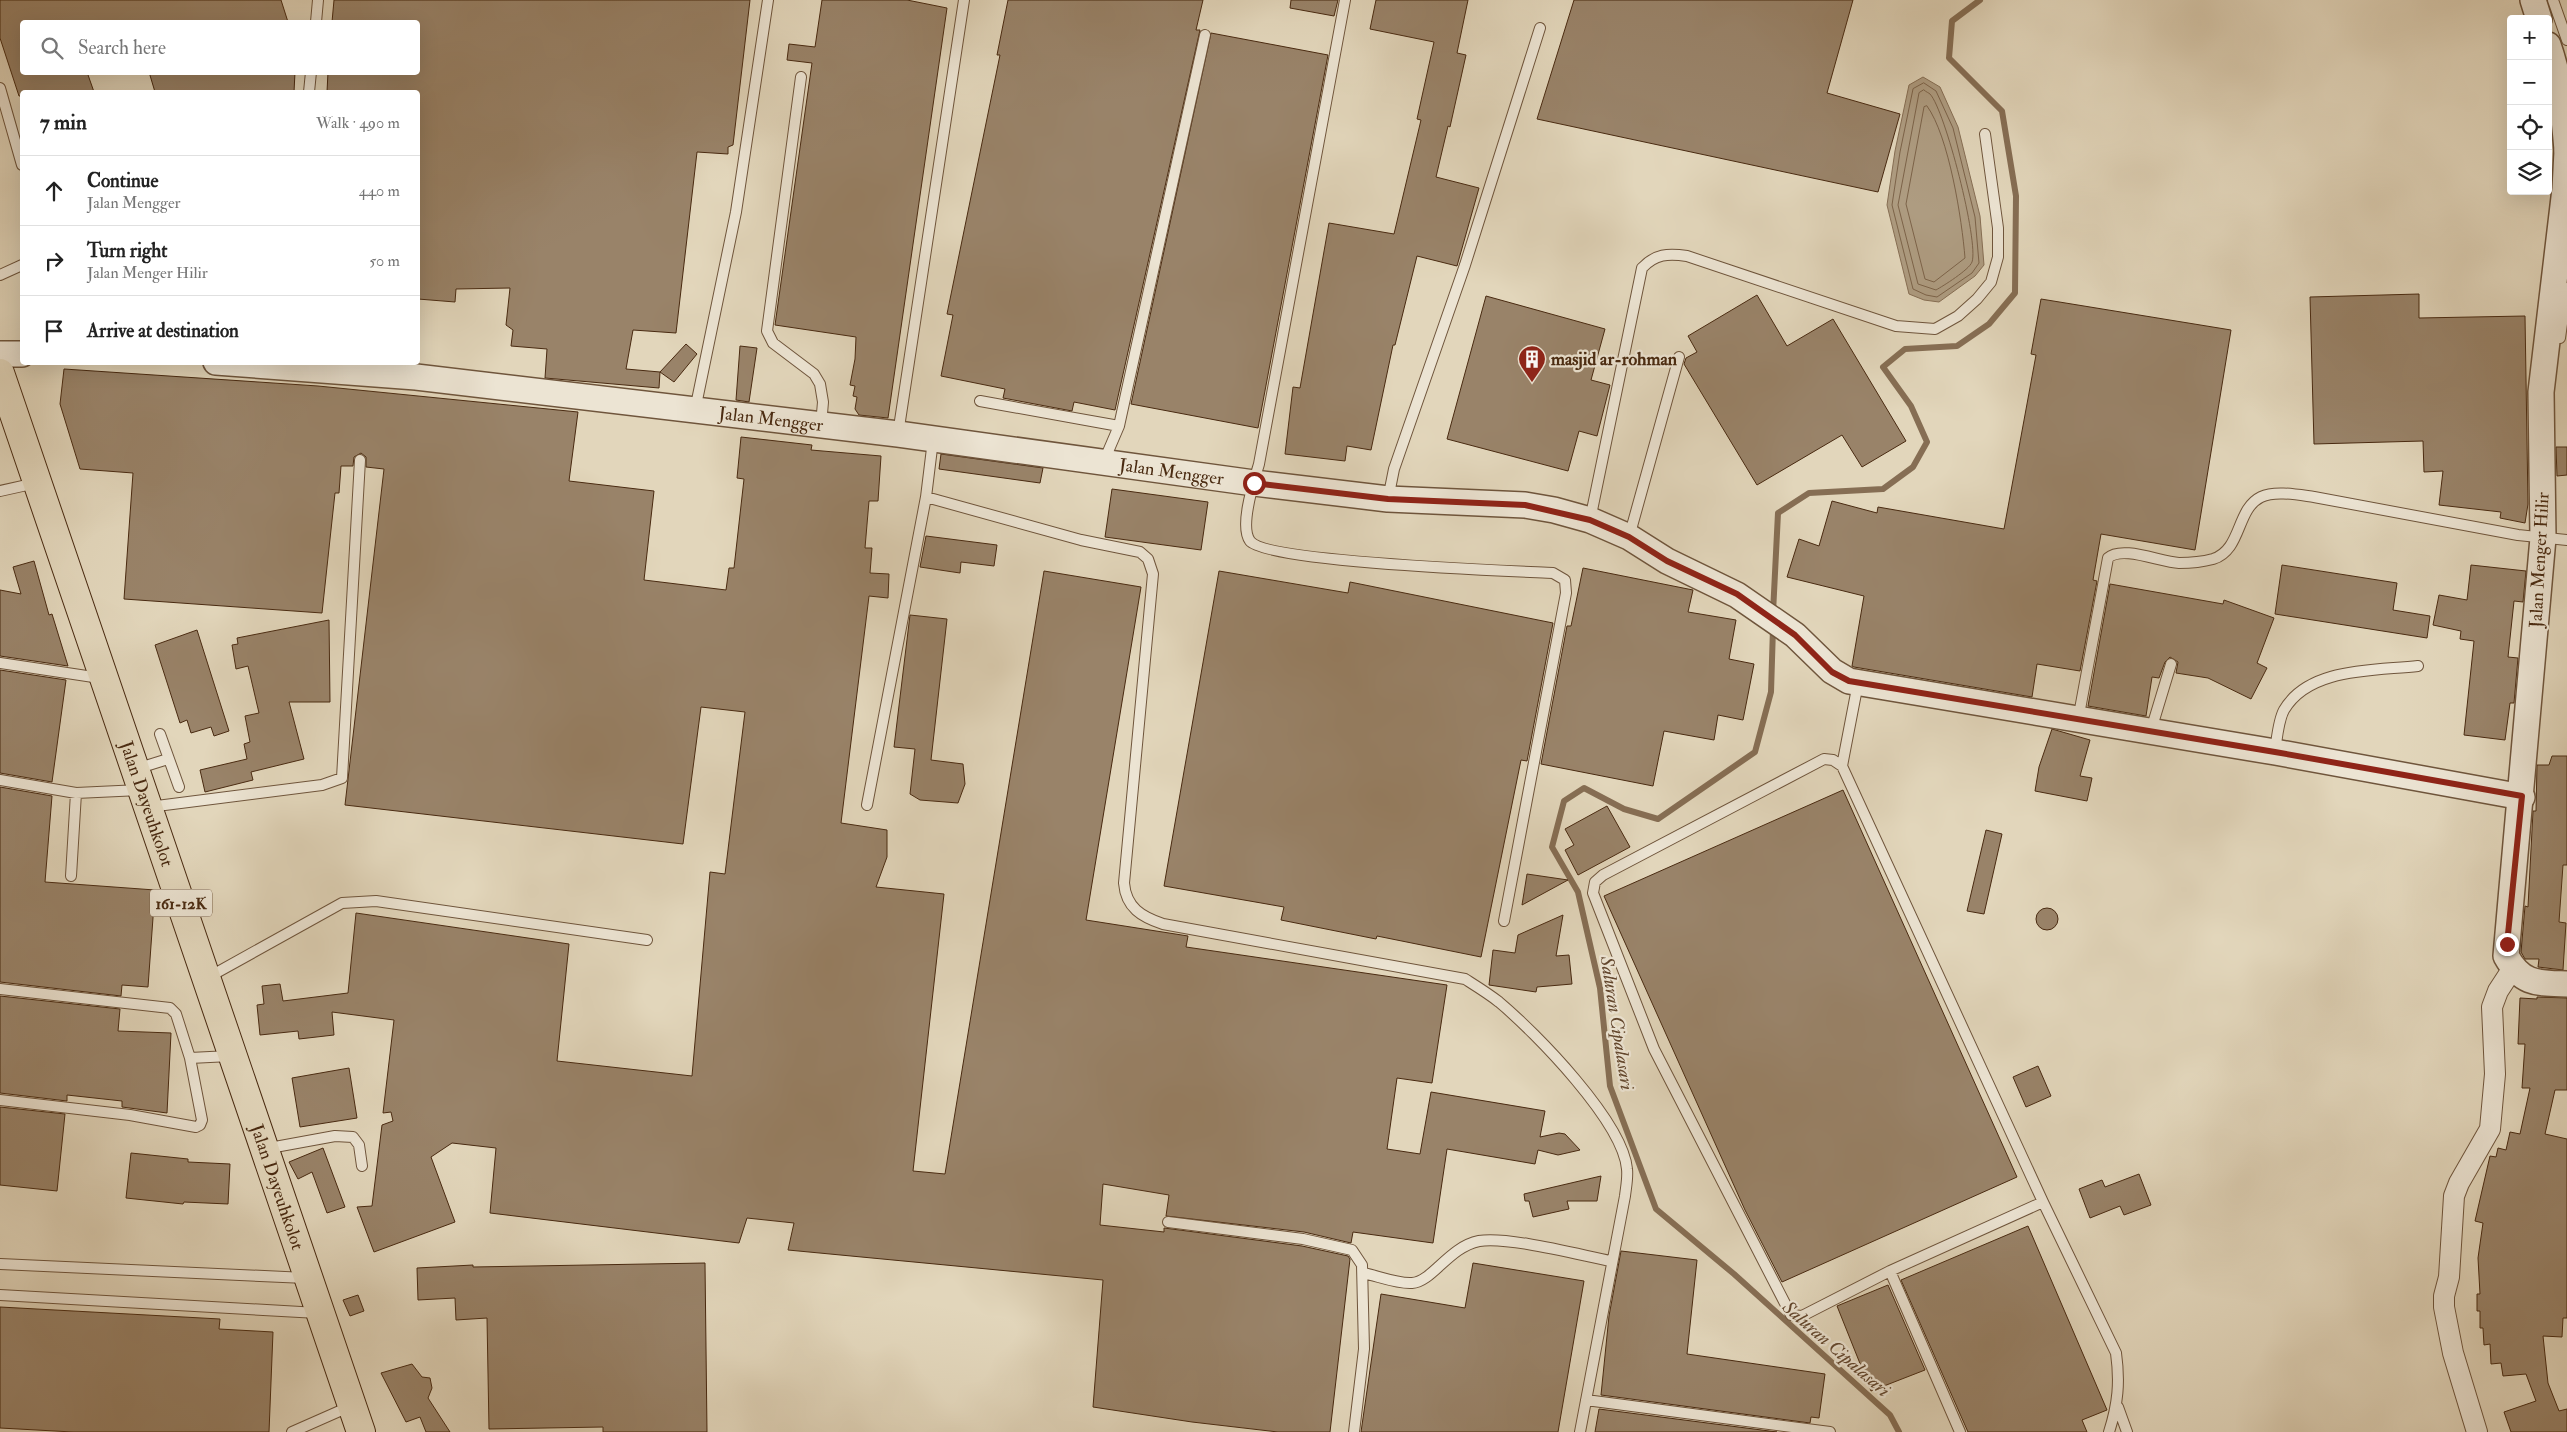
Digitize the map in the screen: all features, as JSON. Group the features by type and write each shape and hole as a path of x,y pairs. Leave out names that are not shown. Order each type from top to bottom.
{"main road":[{"name":"Jalan Dayeuhkolot","path":"0,373 361,1432"}],"street":[{"path":"2533,0 2538,15"},
{"name":"Jalan Menger Hilir","path":"2513,968 2506,956 2507,944 2522,796 2555,539 2548,383 2567,150 2564,111 2552,56"},
{"path":"0,354 20,354"},
{"name":"Jalan Mengger","path":"256,365 416,377 898,434 1254,483 1388,499 1525,505 1590,520 1629,537 1667,561 1737,594 1795,635 1832,672 1849,681 2078,721 2275,752 2522,796"},
{"path":"2477,1432 2453,1353 2444,1296 2449,1277 2454,1196 2459,1183 2490,1129 2495,1074 2492,1007 2498,991 2513,968 2534,983 2567,984"}],"lane":[{"path":"316,20 318,0"},
{"path":"695,411 736,212 768,0"},
{"path":"898,434 964,0"},
{"path":"1345,0 1254,483 1247,511 1246,535 1252,544 1270,550 1320,558 1554,573 1565,580 1566,593 1504,921"},
{"path":"2553,0 2567,40"},
{"path":"1388,499 1394,469 1465,266 1540,28"},
{"path":"1104,461 1119,426 1205,35"},
{"path":"309,90 311,75"},
{"path":"801,77 767,330 773,344 814,374 820,384 823,402 821,426"},
{"path":"0,88 20,158"},
{"path":"1590,520 1642,268 1651,258 1670,253 1687,256 1896,326 1935,329 1958,316 1982,293 1991,282 1998,257 1998,228 1985,134"},
{"path":"0,275 20,266"},
{"path":"2559,345 2567,288"},
{"path":"1629,537 1679,357"},
{"path":"980,401 1119,426"},
{"path":"867,805 926,497 933,440"},
{"path":"0,780 76,793 141,789 322,785 342,778 360,460"},
{"path":"0,491 38,483"},
{"path":"2078,721 2108,558 2116,553 2178,563 2216,558 2230,546 2248,507 2261,496 2287,494 2314,497 2555,539"},
{"path":"926,497 1082,540 1140,552 1148,559 1153,574 1124,884 1125,895 1134,909 1145,918 1163,924 1465,979 1499,1002 1559,1061 1602,1116 1620,1145 1627,1169 1625,1196 1611,1261 1580,1432"},
{"path":"0,663 104,678"},
{"path":"2150,731 2171,664"},
{"path":"2275,752 2283,711 2296,694 2328,677 2418,666"},
{"path":"1842,766 1858,683"},
{"path":"160,734 179,787"},
{"path":"141,789 168,759"},
{"path":"2043,1202 1890,1271 1802,1316 1791,1315 1787,1311 1654,1049 1593,893 1595,882 1602,876 1824,759 1832,760 1842,766 2043,1202 2116,1353 2120,1378 2118,1407 2109,1432"},
{"path":"71,876 76,793"},
{"path":"206,979 342,903 376,901 647,940"},
{"path":"0,989 170,1008 176,1014 190,1058 202,1120 200,1125 196,1127 130,1115 0,1100"},
{"path":"190,1058 233,1056"},
{"path":"264,1149 335,1136 353,1137 359,1145 362,1166"},
{"path":"1168,1222 1303,1239 1352,1250 1362,1265 1363,1273 1364,1348 1354,1432"},
{"path":"1363,1273 1412,1283 1428,1277 1445,1259 1464,1245 1492,1240 1611,1261"},
{"path":"0,1264 309,1278"},
{"path":"1890,1271 1960,1432"},
{"path":"0,1294 320,1313"},
{"path":"1586,1400 1830,1432"},
{"path":"292,1432 352,1405"},
{"path":"2118,1407 2127,1432"}],"water":[{"path":"1923,77 1940,87 1958,127 1980,216 1984,265 1975,276 1939,302 1924,300 1909,294 1887,205 1895,151 1909,85"}],"building":[{"path":"0,0 281,0 287,20 20,20 20,75 88,75 93,90 20,90 20,96 0,38"},
{"path":"334,0 750,0 733,145 728,147 728,154 697,152 676,333 633,330 626,369 660,372 659,388 545,378 547,349 511,346 513,330 506,325 510,288 456,289 455,302 420,299 420,90 327,90 328,75 420,75 420,20 332,20"},
{"path":"822,0 907,0 947,8 888,418 859,415 855,409 857,397 853,396 855,386 850,385 855,359 856,337 775,325 812,63 787,60 789,44 815,47"},
{"path":"1008,0 1203,0 1196,30 1200,30 1115,410 1074,402 1072,411 1003,398 1005,389 941,376 953,315 947,314 1000,55 997,55"},
{"path":"1291,0 1338,0 1334,16 1290,8"},
{"path":"1376,0 1468,0 1457,53 1466,55 1450,127 1448,126 1436,177 1479,188 1457,266 1417,256 1395,345 1393,345 1371,450 1347,446 1345,461 1285,454 1293,387 1300,388 1329,223 1394,234 1421,120 1417,119 1434,42 1370,29"},
{"path":"1574,0 1853,0 1827,93 1900,114 1878,192 1537,119"},
{"path":"1211,33 1328,55 1258,428 1131,404"},
{"path":"150,75 295,75 294,90 154,90"},
{"path":"2419,294 2419,318 2525,316 2528,504 2525,523 2500,518 2501,512 2439,505 2443,471 2424,472 2423,441 2314,444 2310,297"},
{"path":"1757,295 1787,346 1833,319 1906,441 1862,467 1842,435 1757,485 1684,364 1686,358 1697,352 1688,336"},
{"name":"masjid ar-rohman","path":"1486,296 1605,329 1591,380 1610,385 1597,436 1579,431 1568,471 1447,439"},
{"path":"2041,299 2231,330 2195,550 2101,534 2093,580 2097,581 2080,671 2037,664 2032,697 1852,666 1864,596 1787,577 1799,539 1819,546 1832,501 1877,513 1878,507 2004,529 2036,355 2031,354"},
{"path":"686,344 697,354 674,382 660,372"},
{"path":"740,346 757,348 749,402 736,400"},
{"path":"64,369 318,386 578,412 569,481 654,491 644,580 726,590 729,568 734,568 744,479 737,478 741,437 812,445 811,450 881,456 878,501 869,501 865,548 872,548 870,573 889,574 888,598 869,596 841,823 887,830 887,857 876,887 944,894 913,1171 945,1174 1044,571 1141,587 1086,920 1188,936 1186,947 1447,985 1432,1083 1397,1078 1387,1149 1420,1154 1431,1092 1545,1111 1540,1137 1559,1133 1565,1134 1580,1150 1558,1155 1538,1150 1535,1164 1447,1149 1433,1243 1353,1232 1351,1243 1304,1232 1166,1216 1169,1195 1103,1184 1100,1225 1164,1232 1164,1228 1302,1246 1348,1256 1350,1259 1330,1432 1278,1432 1192,1422 1093,1407 1103,1280 788,1250 794,1223 747,1218 739,1243 490,1213 496,1148 452,1143 431,1157 455,1222 374,1252 357,1207 372,1206 382,1125 393,1121 391,1112 383,1113 394,1020 332,1012 334,1035 299,1039 298,1031 260,1035 257,1005 264,1004 262,986 280,984 283,1001 348,993 356,913 569,944 557,1061 692,1076 710,872 725,874 745,712 701,707 683,844 345,805 384,469 366,467 366,457 361,453 354,457 353,466 341,466 339,493 335,493 322,613 124,599 133,473 80,469 60,404"},
{"path":"2556,447 2567,447 2567,475 2557,476"},
{"path":"941,454 1043,468 1040,483 939,469"},
{"path":"1112,489 1208,502 1201,550 1105,537"},
{"path":"926,536 997,545 994,566 961,562 960,573 920,567"},
{"path":"34,561 49,615 52,614 68,666 0,656 0,590 21,594 13,567"},
{"path":"2282,565 2397,583 2393,610 2430,616 2427,638 2275,614"},
{"path":"2471,565 2526,571 2523,602 2514,601 2508,657 2518,658 2514,703 2510,703 2505,740 2464,735 2474,641 2460,639 2461,631 2433,625 2439,595 2467,600"},
{"path":"1583,568 1693,590 1688,612 1736,620 1729,659 1754,664 1743,720 1718,715 1714,740 1664,731 1653,786 1541,764 1567,626 1571,626"},
{"path":"1219,571 1348,593 1350,582 1553,623 1527,761 1521,760 1481,957 1377,936 1376,939 1281,920 1284,907 1164,886"},
{"path":"2110,584 2223,604 2224,600 2274,618 2257,663 2267,668 2251,699 2208,678 2176,673 2178,662 2170,657 2165,662 2159,678 2152,677 2146,716 2088,706"},
{"path":"910,615 947,619 931,760 963,764 965,784 958,803 920,800 910,794 915,749 894,747"},
{"path":"329,620 330,702 289,702 304,759 251,772 253,780 205,792 200,770 247,759 244,744 250,742 245,716 259,713 248,666 236,669 232,645 238,644 237,638"},
{"path":"197,630 229,731 214,736 211,727 191,733 187,720 180,723 155,645"},
{"path":"0,670 66,680 52,782 0,773"},
{"path":"2052,729 2090,740 2080,776 2092,778 2087,801 2035,791 2039,767"},
{"path":"2552,756 2567,756 2567,865 2563,865 2559,922 2566,923 2563,970 2538,967 2539,959 2525,959 2521,952 2525,906 2528,907 2533,811 2536,811 2537,765 2549,765"},
{"path":"0,787 52,796 45,882 155,890 148,987 122,985 121,996 0,982"},
{"path":"1843,790 2017,1177 1782,1282 1745,1210 1604,896"},
{"path":"1607,806 1630,847 1578,875 1565,850 1574,845 1565,829"},
{"path":"1986,830 2002,834 1984,914 1967,911"},
{"path":"1527,874 1568,880 1522,905"},
{"path":"2047,908 2055,911 2058,919 2055,927 2047,930 2039,927 2036,919 2039,911"},
{"path":"1563,915 1556,956 1569,955 1572,984 1537,987 1536,992 1489,985 1493,950 1515,953 1518,935"},
{"path":"0,996 120,1009 118,1031 171,1033 167,1113 122,1107 122,1101 67,1095 67,1101 0,1093"},
{"path":"2537,997 2567,998 2567,1090 2555,1090 2545,1134 2567,1139 2567,1318 2563,1318 2562,1337 2543,1336 2548,1383 2559,1411 2567,1409 2567,1432 2511,1432 2504,1412 2536,1401 2526,1374 2503,1376 2501,1363 2491,1364 2490,1344 2484,1345 2483,1328 2480,1328 2480,1311 2477,1311 2477,1294 2480,1294 2478,1258 2483,1223 2475,1221 2490,1156 2496,1157 2498,1148 2506,1150 2510,1132 2520,1134 2530,1088 2522,1088 2525,1044 2518,1044 2520,998 2537,999"},
{"path":"2038,1066 2051,1096 2026,1107 2013,1077"},
{"path":"349,1068 357,1118 300,1127 292,1078"},
{"path":"0,1107 65,1114 57,1191 0,1185"},
{"path":"323,1148 345,1207 327,1213 312,1172 298,1179 289,1162"},
{"path":"131,1153 188,1159 188,1162 230,1164 228,1204 184,1202 183,1204 126,1198"},
{"path":"2139,1174 2151,1205 2124,1215 2120,1206 2090,1218 2079,1189 2102,1180 2105,1187"},
{"path":"1601,1176 1597,1201 1567,1201 1569,1209 1533,1217 1529,1201 1525,1201 1524,1194"},
{"path":"2028,1226 2107,1410 2082,1420 2087,1432 1968,1432 1901,1280"},
{"path":"1621,1251 1697,1260 1687,1354 1825,1374 1819,1418 1811,1417 1810,1423 1601,1395 1609,1316"},
{"path":"705,1263 707,1432 603,1432 603,1427 489,1429 487,1318 456,1320 455,1298 418,1300 417,1268 473,1265 473,1267"},
{"path":"1473,1263 1584,1281 1558,1432 1361,1432 1381,1294 1465,1308"},
{"path":"1888,1285 1925,1370 1871,1391 1837,1306"},
{"path":"358,1295 364,1311 350,1316 343,1300"},
{"path":"0,1307 220,1319 219,1329 273,1332 269,1432 73,1432 0,1428"},
{"path":"412,1364 422,1377 430,1378 432,1388 428,1398 450,1432 426,1432 420,1417 406,1422 381,1373"},
{"path":"1599,1409 1777,1432 1595,1432"}],"waterway":[{"name":"Saluran Cipalasari","path":"1773,613 1778,513 1809,493 1883,489 1913,467 1927,442 1911,406 1883,367 1905,349 1957,346 1989,324 2015,293 2016,196 2002,111 1949,58 1952,21 1980,0"},
{"name":"Saluran Cipalasari","path":"1773,628 1771,692 1755,752 1658,819 1624,809 1584,788 1564,801 1552,847 1578,892 1600,988 1610,1086 1656,1209 1734,1274 1890,1415 1899,1432"}],"place":[{"name":"masjid ar-rohman","path":"1532,383"}],"route":[{"path":"1254,483 1388,499 1525,505 1554,510 1590,520 1629,537 1667,561 1737,594 1795,635 1832,672 1849,681 2078,721 2275,752 2522,796 2507,944"}]}
